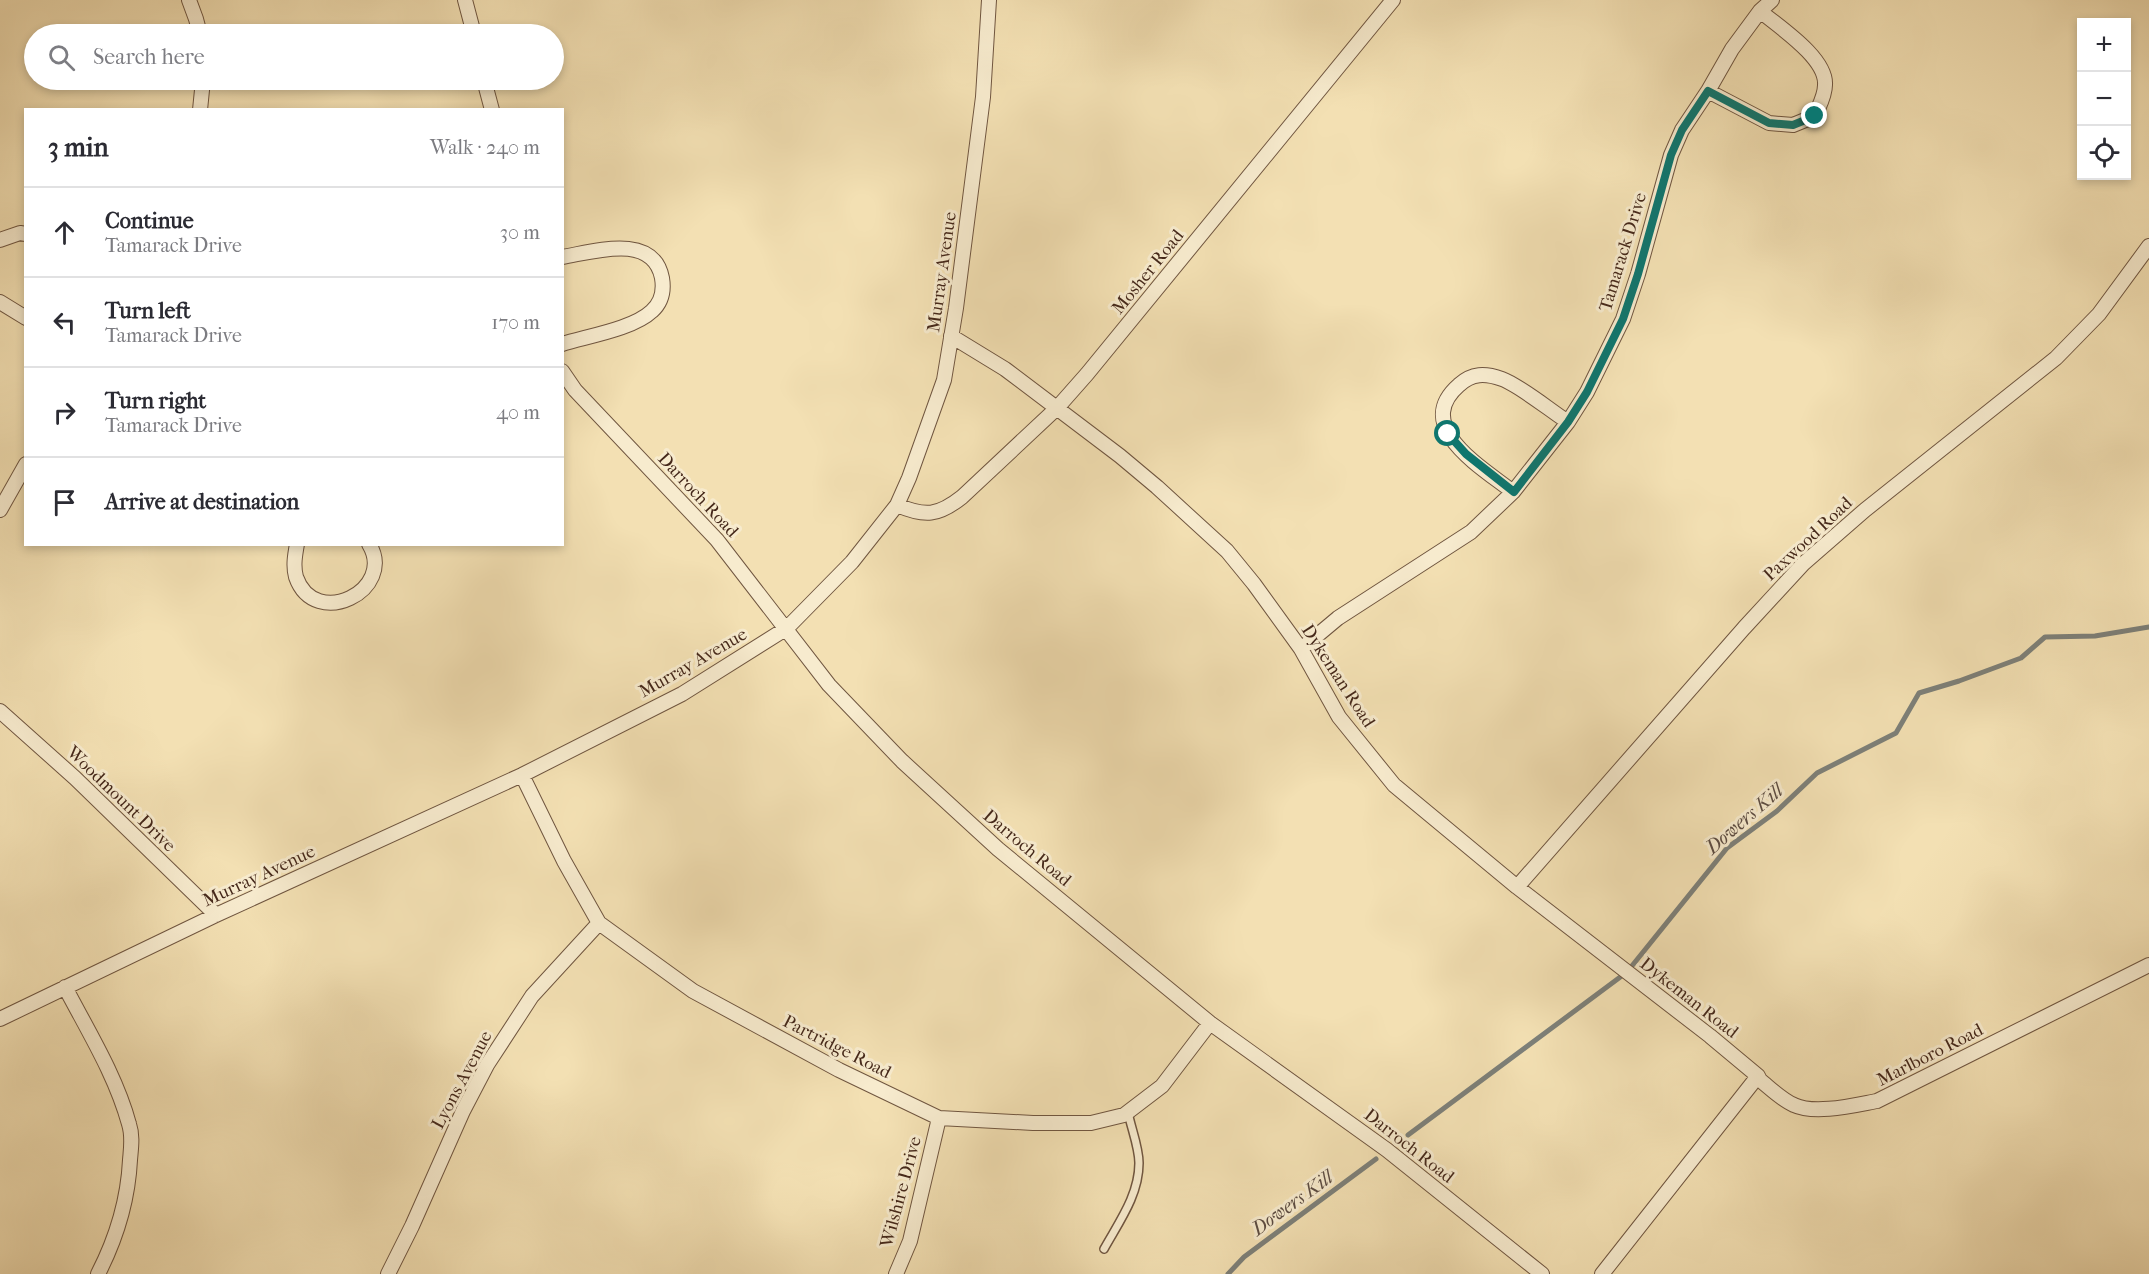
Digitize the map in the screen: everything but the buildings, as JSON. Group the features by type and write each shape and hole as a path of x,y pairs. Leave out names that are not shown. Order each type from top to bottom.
{"street":[{"path":"189,0 197,24"},
{"path":"465,0 471,24"},
{"name":"Murray Avenue","path":"0,1019 216,915 522,775 682,694 787,628 852,562 897,506 944,380 983,97 988,0"},
{"name":"Mosher Road","path":"897,506 916,513 948,508 1057,408 1087,375 1393,0"},
{"name":"Tamarack Drive","path":"1300,649 1338,618 1471,532 1514,492 1568,422 1587,392 1623,319 1671,155 1682,130 1732,49 1760,11 1772,0"},
{"path":"1708,91 1769,123 1793,125 1815,116 1826,84 1823,71 1809,52 1760,11"},
{"path":"200,108 202,90"},
{"path":"487,90 491,108"},
{"path":"0,240 20,232 24,233"},
{"name":"Paxwood Road","path":"1517,886 1803,564 1865,510 2056,358 2099,314 2149,246"},
{"path":"564,257 621,247 637,250 658,266 663,293 653,311 643,319 564,343"},
{"path":"0,302 24,317"},
{"name":"Dykeman Road","path":"951,336 1005,369 1057,408 1158,487 1227,551 1254,584 1300,649 1339,717 1394,785 1517,886 1758,1076"},
{"name":"Darroch Road","path":"564,374 575,390 717,540 829,685 902,761 998,849 1210,1023 1387,1150 1542,1274"},
{"path":"1514,492 1466,454 1448,434 1442,419 1442,411 1450,393 1467,378 1475,375 1500,378 1568,422"},
{"path":"0,510 24,468"},
{"path":"297,546 294,564 296,577 302,587 314,598 327,603 344,602 363,590 374,570 370,546"},
{"name":"Woodmount Drive","path":"0,711 75,778 216,915"},
{"name":"Partridge Road","path":"522,775 564,861 598,923 693,991 839,1070 939,1118 1033,1123 1090,1123 1124,1115 1162,1086 1210,1023"},
{"name":"Lyons Avenue","path":"388,1274 463,1111 487,1065 532,996 598,923"},
{"name":"Marlboro Road","path":"1758,1076 1760,1080 1794,1105 1809,1109 1843,1108 1877,1101 2149,965"},
{"path":"65,987 108,1070 130,1125 132,1140 129,1186 120,1225 98,1274"},
{"path":"1602,1274 1758,1076"},
{"name":"Wilshire Drive","path":"896,1274 910,1241 939,1118"}],"lane":[{"path":"1104,1250 1129,1204 1137,1183 1139,1160 1128,1112"}],"waterway":[{"name":"Dowers Kill","path":"1408,1135 1627,972 1727,848 1777,811 1817,773 1896,733 1919,693 2021,658 2045,637 2095,636 2149,627"},
{"name":"Dowers Kill","path":"1228,1274 1244,1257 1376,1159"}],"route":[{"path":"1448,434 1466,454 1514,492 1542,458 1587,392 1623,319 1671,155 1682,130 1708,91 1769,123 1793,125 1815,116"}]}
